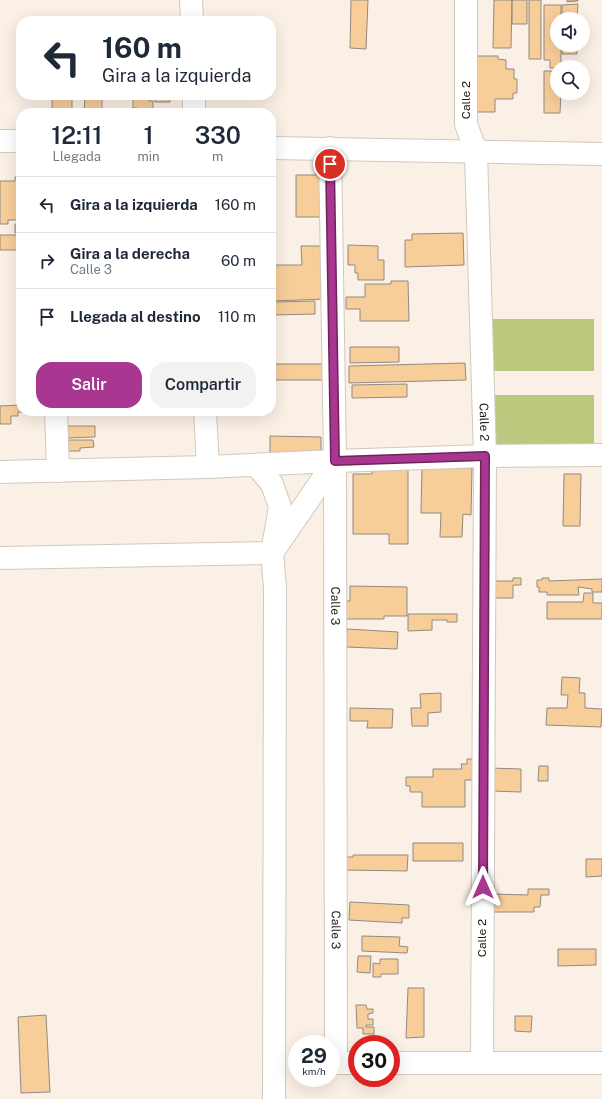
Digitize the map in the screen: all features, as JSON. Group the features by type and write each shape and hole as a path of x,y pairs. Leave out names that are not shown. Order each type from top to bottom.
{"street":[{"path":"191,0 192,16"},
{"name":"Calle 2","path":"466,0 466,124 476,152 485,456 482,1062"},
{"path":"0,141 16,141"},
{"path":"276,148 602,154"},
{"name":"Calle 3","path":"330,148 335,461 336,1063 348,1063"},
{"path":"56,416 58,470"},
{"path":"205,416 208,468"},
{"path":"0,472 208,468 335,461 485,456 602,455"},
{"path":"272,553 335,461"},
{"path":"256,465 272,484 280,507 272,553 275,588 274,1099"},
{"path":"0,558 272,553"},
{"path":"400,1063 602,1063"}],"green space":[{"path":"490,319 594,319 594,371 490,371"},
{"path":"490,395 594,395 594,447 490,447"}],"building":[{"path":"351,0 368,0 366,49 350,48"},
{"path":"494,0 512,0 511,48 493,48"},
{"path":"512,0 527,0 527,24 512,24"},
{"path":"529,0 541,0 541,59 529,59"},
{"path":"567,0 578,0 578,1 567,2"},
{"path":"578,4 577,12 562,12 562,5"},
{"path":"544,5 561,5 561,12 550,12 550,52 561,52 561,60 544,60"},
{"path":"562,52 577,52 577,54 562,54"},
{"path":"476,56 498,56 498,59 506,60 506,69 514,69 514,79 517,79 517,93 513,93 513,99 495,99 495,112 471,112"},
{"path":"544,71 550,71 550,100 561,100 560,113 544,113"},
{"path":"52,100 72,100 72,108 52,108"},
{"path":"85,100 102,100 102,108 84,108"},
{"path":"133,100 153,101 153,108 133,108"},
{"path":"155,100 170,100 170,102 155,102"},
{"path":"316,171 322,171 322,217 296,217 296,175 316,175"},
{"path":"16,177 16,220 8,220 8,224 0,224 0,181 15,181"},
{"path":"463,233 464,265 405,267 405,240 412,240 412,234"},
{"path":"0,235 16,235 16,250 0,250"},
{"path":"348,245 378,246 378,260 384,260 384,280 358,280 358,273 355,273 355,265 348,265"},
{"path":"301,246 322,246 327,299 276,301 276,265 302,265"},
{"path":"391,281 408,281 409,321 360,321 360,309 346,309 346,297 365,297 365,284 391,284"},
{"path":"315,301 315,314 276,315 276,302"},
{"path":"350,347 399,347 399,362 350,363"},
{"path":"465,363 466,380 349,383 349,366"},
{"path":"276,364 323,364 323,380 276,380"},
{"path":"407,384 407,397 352,398 352,385"},
{"path":"16,405 16,416 11,416 11,424 0,424 0,406"},
{"path":"67,426 95,426 95,437 67,438"},
{"path":"270,436 321,437 321,451 270,455"},
{"path":"67,440 93,440 94,447 80,448 80,451 63,451"},
{"path":"408,464 408,544 389,544 389,534 353,534 353,474 372,474 372,465"},
{"path":"422,467 472,468 471,515 463,514 462,537 440,537 441,513 421,513"},
{"path":"564,474 581,474 580,526 563,526"},
{"path":"513,578 521,578 521,585 513,585 513,598 490,598 490,581 513,581"},
{"path":"542,578 549,578 549,581 602,579 602,592 592,592 592,589 578,587 579,595 547,595 547,592 539,592 539,587 537,587 537,580 542,580"},
{"path":"350,586 407,587 407,616 384,616 384,619 346,619 346,601 350,601"},
{"path":"584,593 593,593 593,603 602,603 602,619 547,619 547,602 583,602"},
{"path":"408,614 457,614 457,622 432,620 432,630 408,631"},
{"path":"347,629 398,632 397,649 346,647"},
{"path":"562,677 580,678 579,693 585,693 585,708 602,709 601,727 546,725 547,708 567,708 568,695 561,695"},
{"path":"441,693 441,712 428,713 428,726 412,726 411,708 421,708 420,694"},
{"path":"350,708 393,709 392,728 367,728 368,721 350,721"},
{"path":"467,759 473,759 473,780 465,780 465,807 422,807 422,792 410,792 410,786 406,786 406,777 433,777 433,769 462,769 461,764 467,764"},
{"path":"539,766 548,766 548,781 538,781"},
{"path":"489,768 521,769 521,792 492,791"},
{"path":"413,843 463,843 463,861 413,861"},
{"path":"353,855 408,855 407,871 346,870 346,857 353,857"},
{"path":"586,859 602,859 602,876 586,877"},
{"path":"528,889 549,889 549,895 541,895 540,907 534,907 534,912 492,912 492,894 528,895"},
{"path":"350,902 409,905 409,918 402,918 402,923 349,920"},
{"path":"362,936 400,937 399,946 408,947 407,953 362,951"},
{"path":"558,949 596,949 596,965 558,966"},
{"path":"358,956 371,956 370,973 357,972"},
{"path":"380,959 398,959 398,974 381,974 381,977 373,977 373,963 380,964"},
{"path":"408,988 424,988 424,1037 406,1038"},
{"path":"356,1005 366,1005 367,1009 373,1009 373,1013 368,1014 368,1019 373,1019 373,1025 366,1025 366,1027 374,1027 374,1034 363,1034 363,1028 357,1028"},
{"path":"46,1015 50,1092 21,1093 18,1017"},
{"path":"515,1016 532,1016 531,1032 515,1031"}],"route":[{"path":"330,164 335,461 485,456 483,887"}]}
